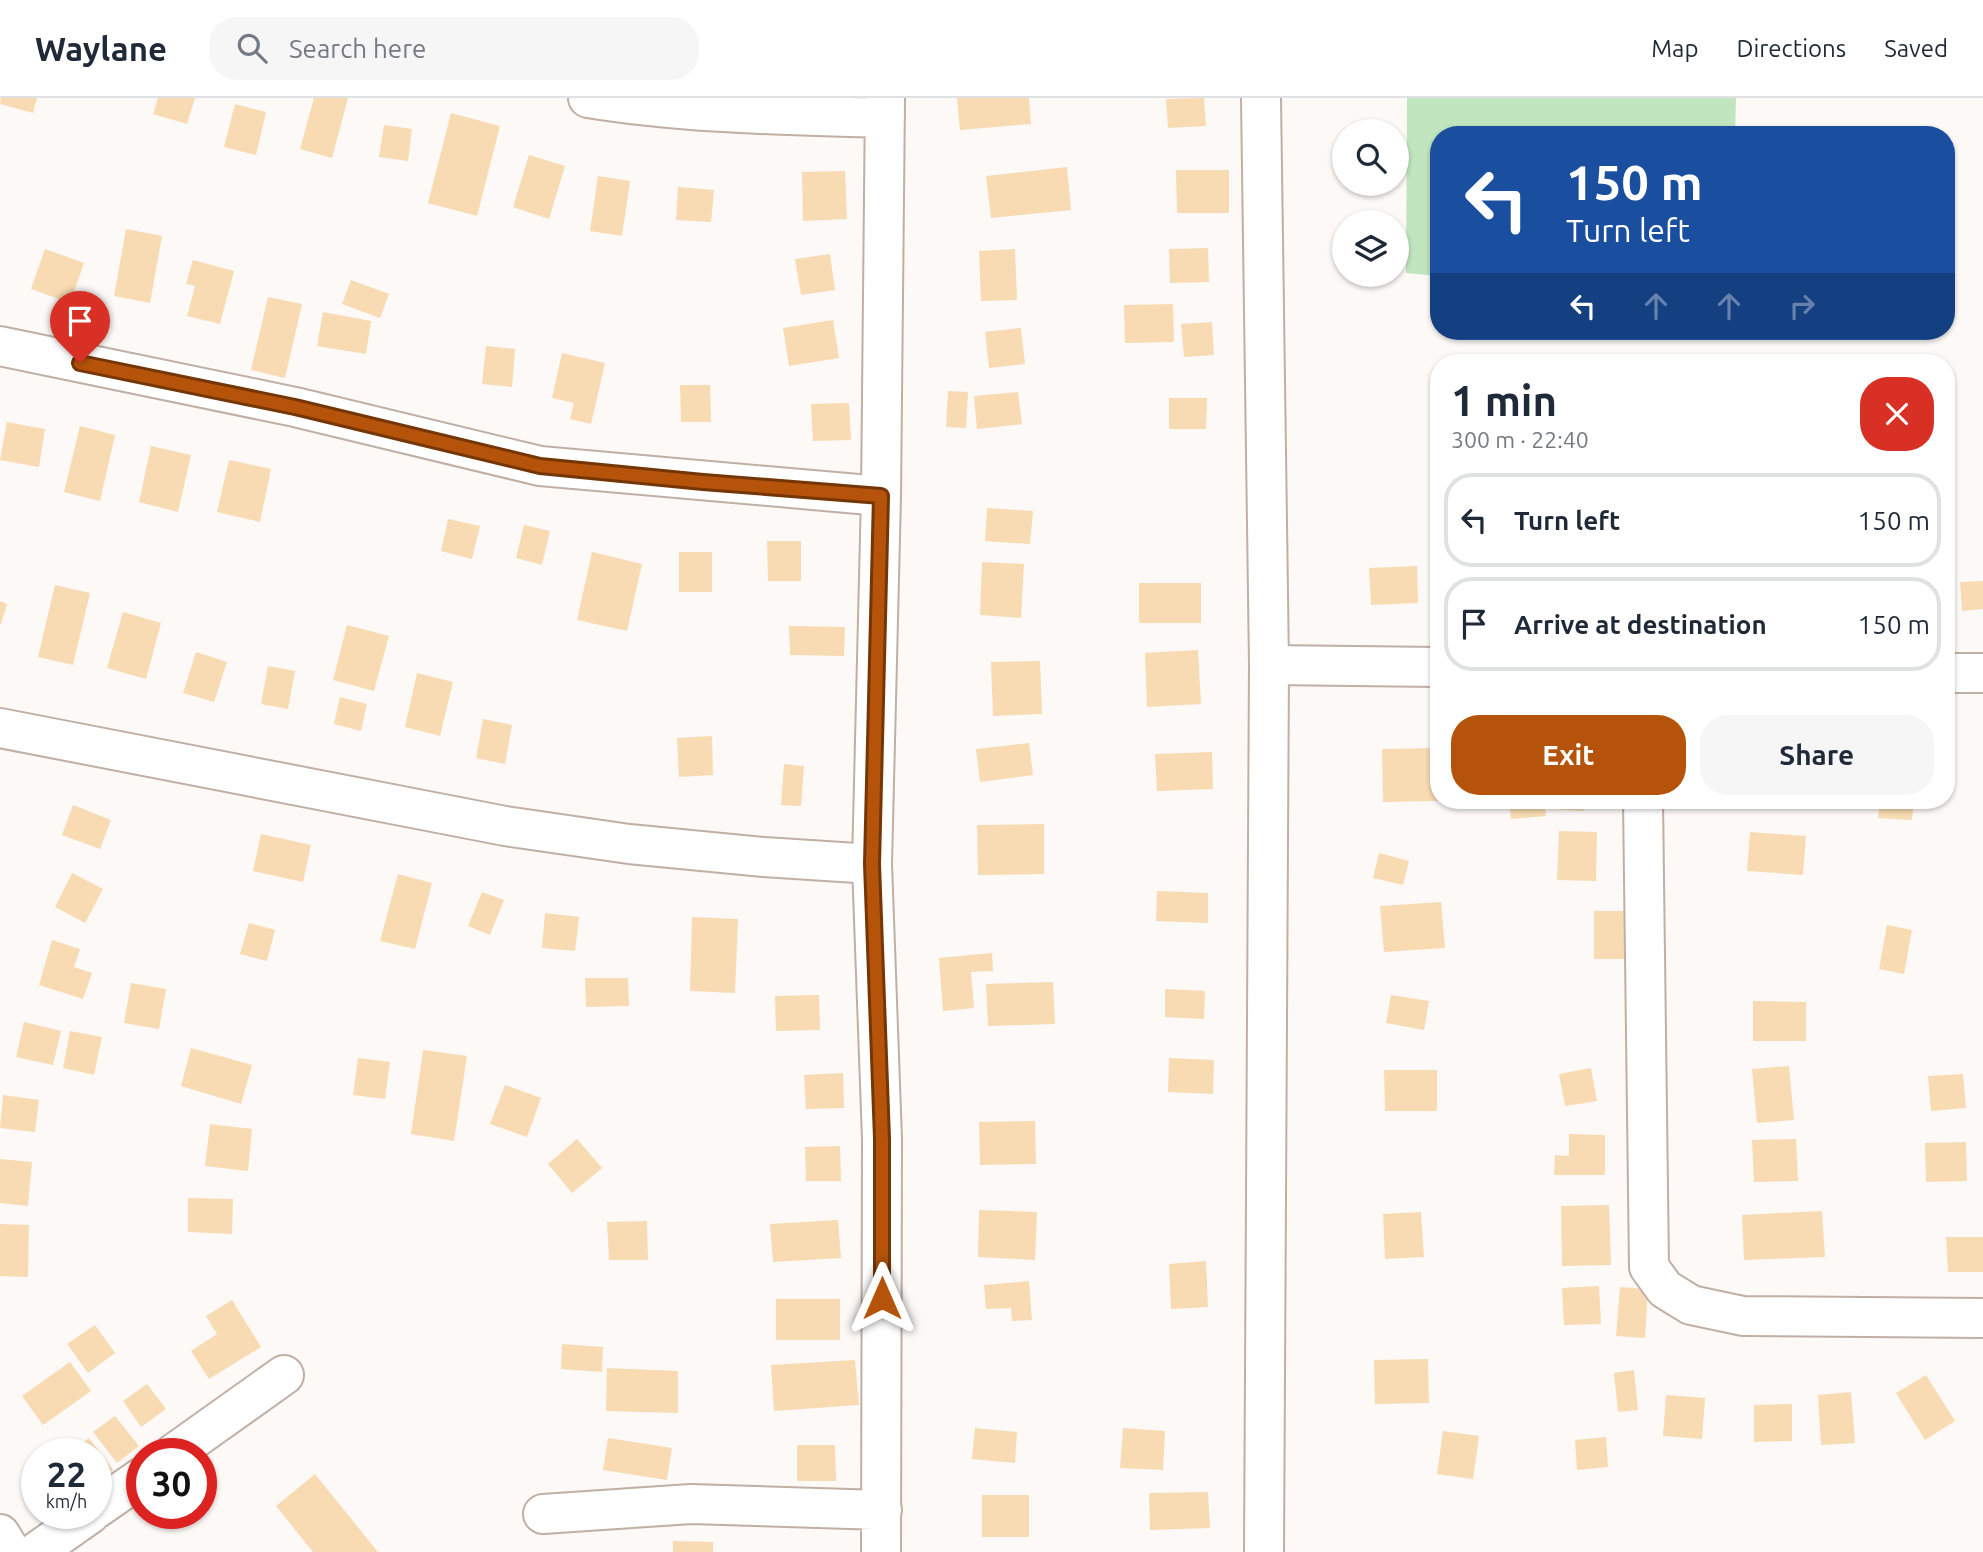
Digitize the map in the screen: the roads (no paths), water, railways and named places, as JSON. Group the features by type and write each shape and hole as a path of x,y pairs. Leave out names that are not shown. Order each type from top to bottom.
{"street":[{"path":"588,98 645,107 749,114 885,108 881,496 872,864 882,1139 881,1552"},
{"path":"1261,98 1269,665 1264,1552"},
{"path":"0,346 295,407 540,466 881,496"},
{"path":"1269,665 1430,667"},
{"path":"1955,673 1983,673"},
{"path":"1,733 505,826 629,844 872,864"},
{"path":"1643,809 1649,1267 1665,1289 1691,1305 1743,1316 1983,1318"},
{"path":"195,1438 284,1375"},
{"path":"543,1514 691,1504 882,1510"},
{"path":"36,1552 69,1529"},
{"path":"0,1534 11,1552"}]}
